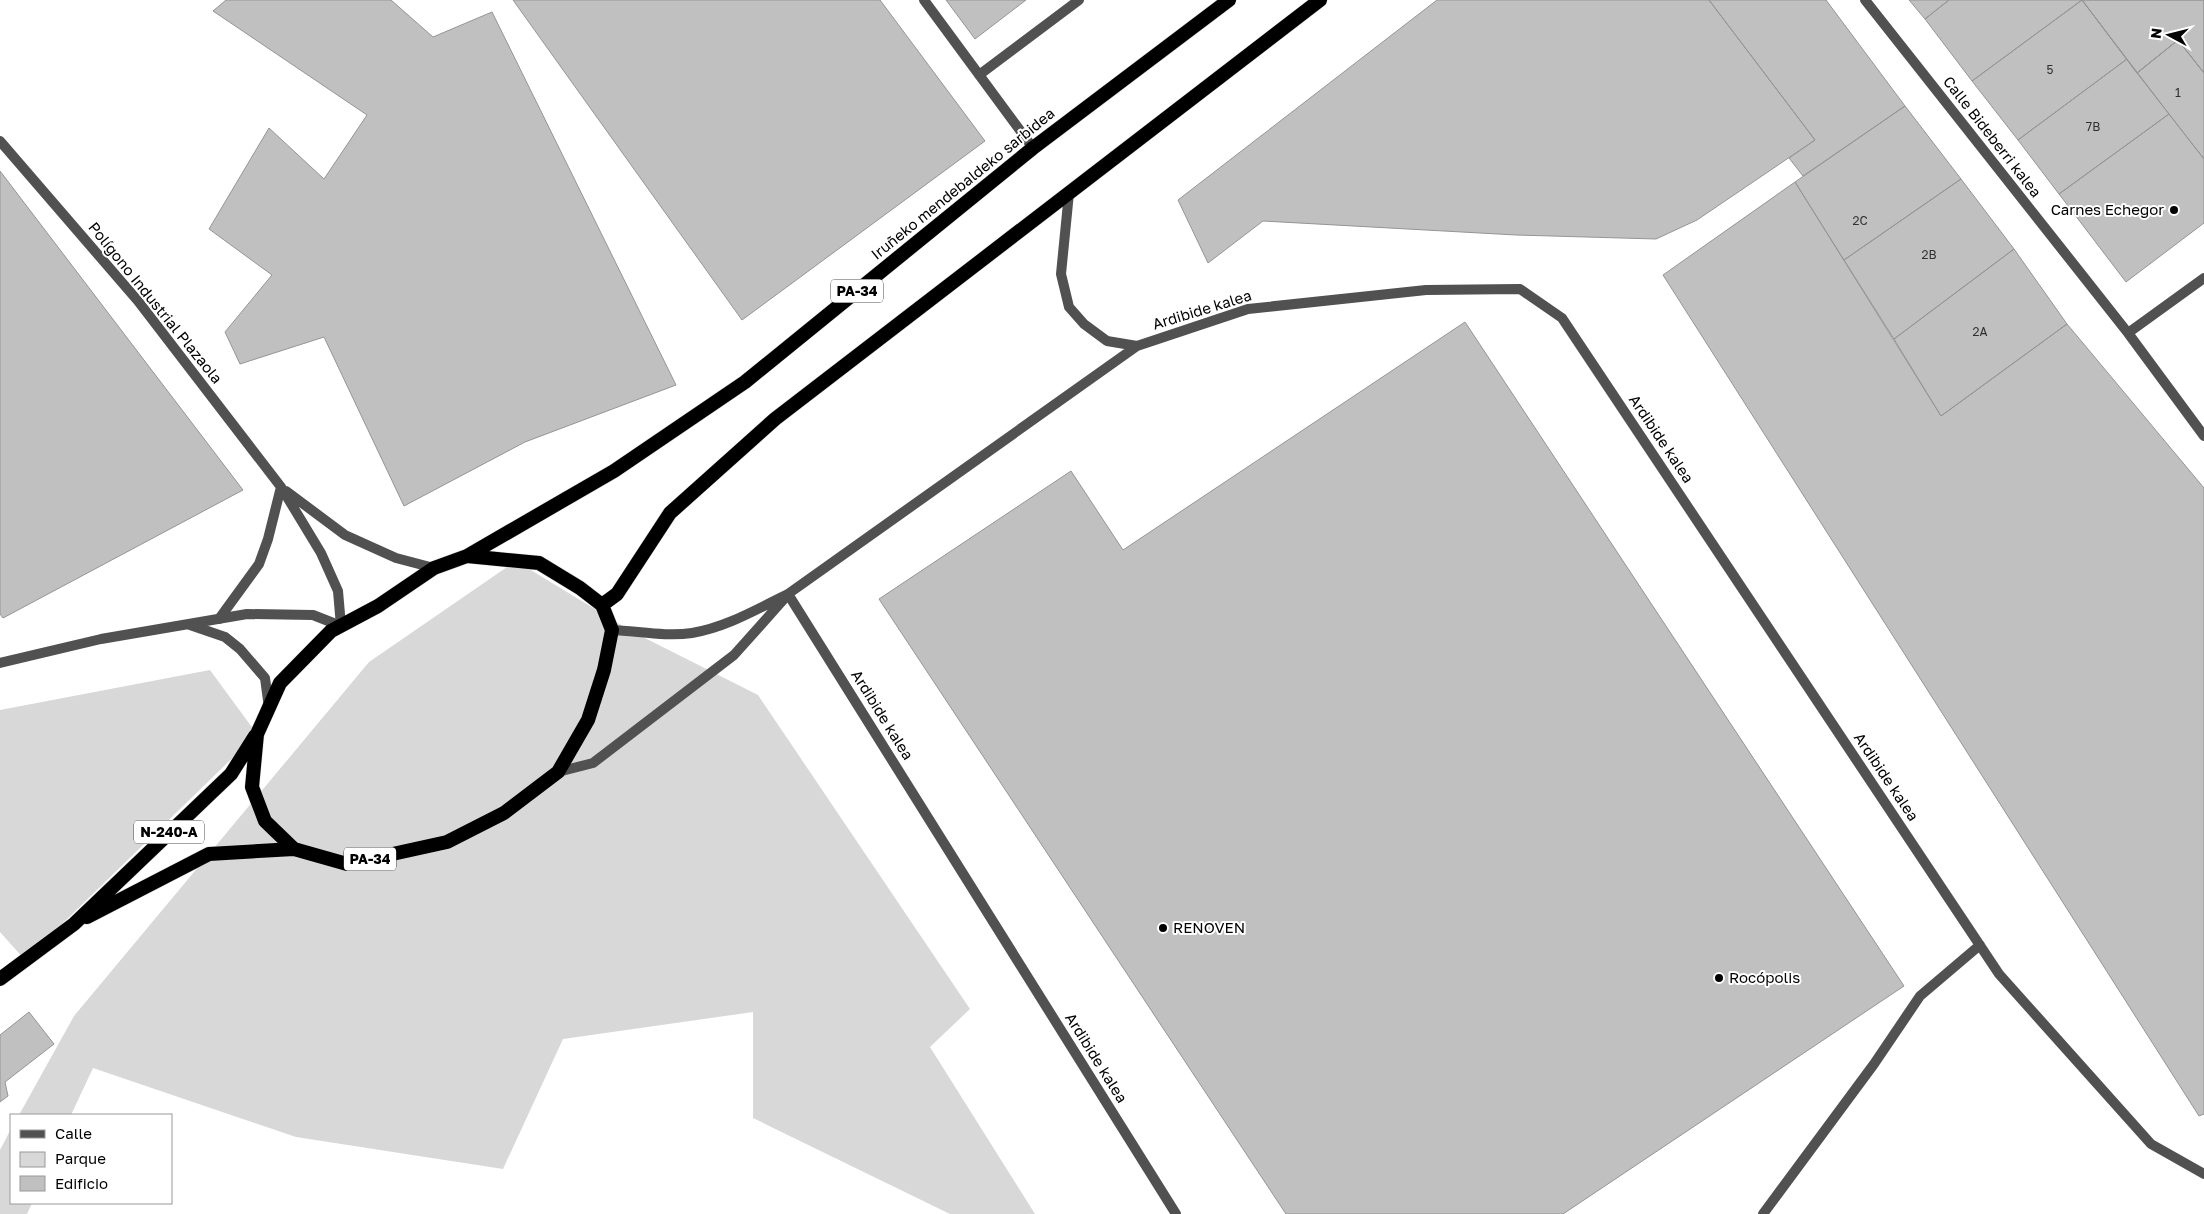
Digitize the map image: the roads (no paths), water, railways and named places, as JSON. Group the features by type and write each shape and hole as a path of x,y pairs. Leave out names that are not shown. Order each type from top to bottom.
{"highway":[{"name":"Iruñeko mendebaldeko sarbidea","path":"612,630 604,670 588,720 558,772 504,813 447,842 347,864 294,849 265,821 252,787 257,734 280,683 331,631 378,606 434,568 467,556 614,471 745,382 1033,148 1229,0"},
{"path":"612,630 602,605 616,594 670,513 775,419 1320,0"},
{"name":"Iruñeko mendebaldeko sarbidea","path":"467,556 539,563 580,588 602,605"},
{"name":"N-240-A","path":"0,979 74,924 231,774 257,734"},
{"name":"N-240-A","path":"74,924 209,854 294,849"}],"street":[{"path":"924,0 1033,148"},
{"path":"979,75 1079,0"},
{"name":"Calle Bideberri kalea","path":"1865,0 2128,333 2204,436"},
{"name":"Polígono Industrial Plazaola","path":"0,141 138,301 281,487 321,553 338,591 341,626"},
{"name":"Ardibide kalea","path":"1069,193 1060,274 1069,307 1084,324 1107,340 1137,346"},
{"path":"2128,333 2204,278"},
{"name":"Ardibide kalea","path":"1176,1214 788,594 1137,346 1248,309 1426,290 1520,289 1562,318 2000,974 2152,1144 2204,1174"},
{"path":"219,618 259,564 268,539 281,487"},
{"name":"Polígono Industrial Plazaola","path":"281,487 345,535 396,558 434,568"},
{"path":"612,630 650,634 691,633 728,624 788,594"},
{"path":"558,772 594,763 734,655 788,594"},
{"path":"0,663 101,639 247,614 313,616 341,626"},
{"path":"186,624 225,636 240,649 265,678 269,708"},
{"path":"1763,1214 1874,1064 1920,996 1980,945"}],"place":[{"name":"Carnes Echegor","path":"2174,210"},
{"name":"RENOVEN","path":"1163,928"},
{"name":"Rocópolis","path":"1719,978"}]}
